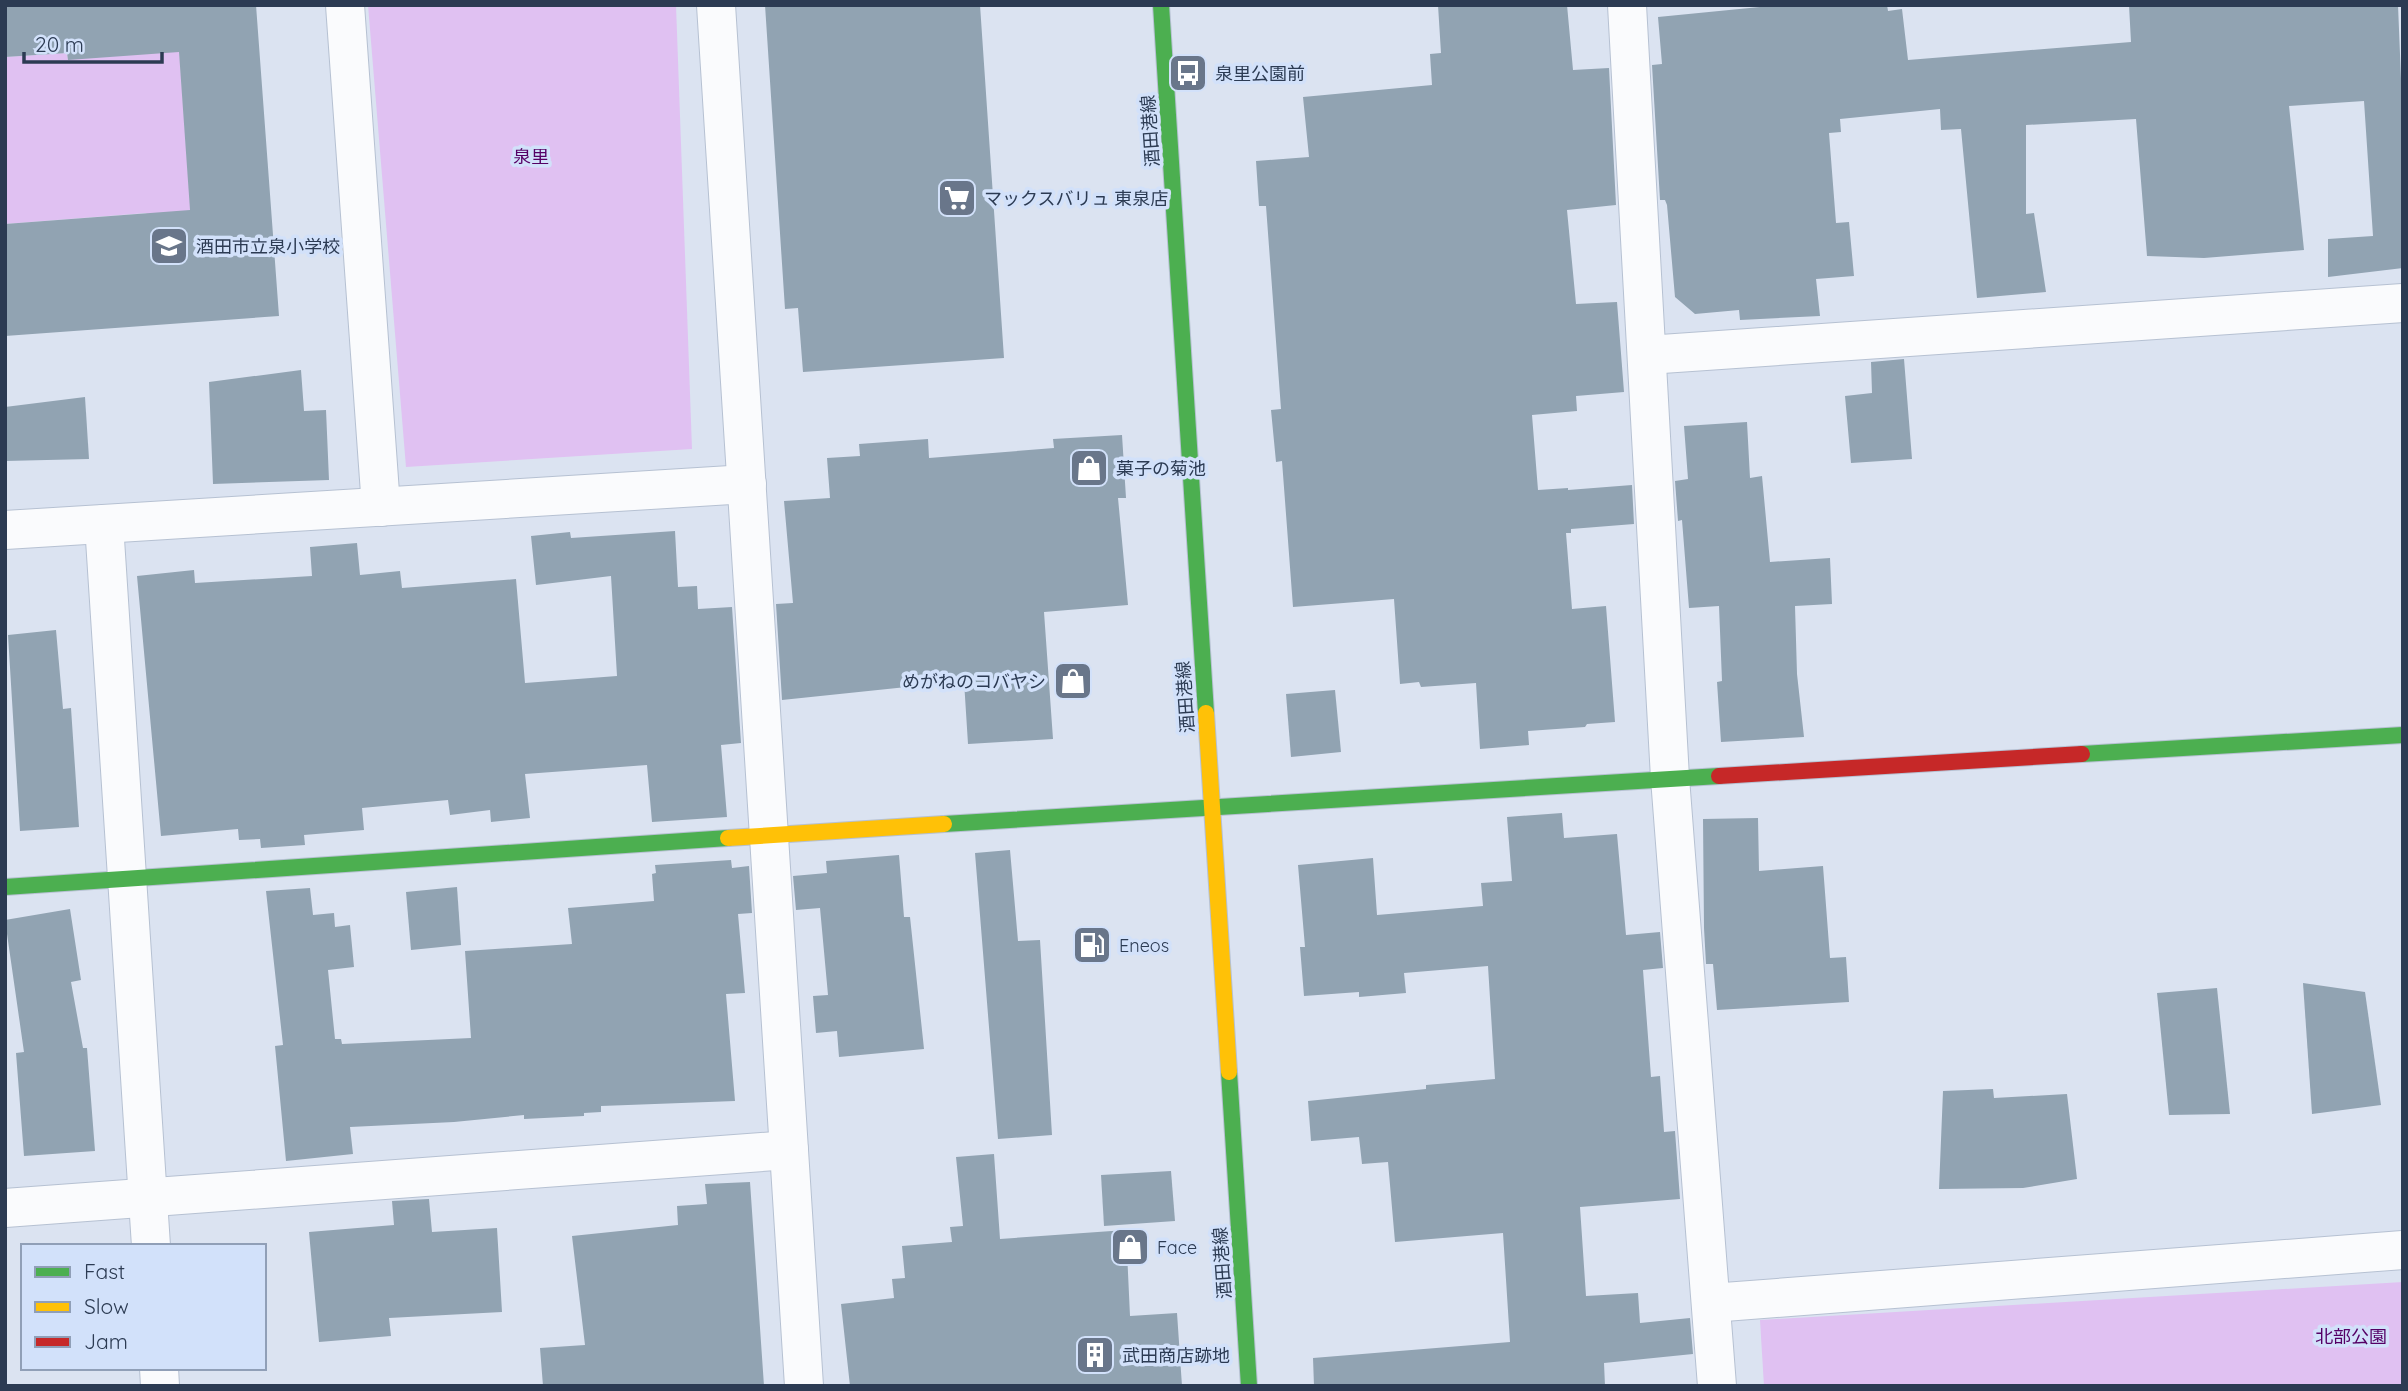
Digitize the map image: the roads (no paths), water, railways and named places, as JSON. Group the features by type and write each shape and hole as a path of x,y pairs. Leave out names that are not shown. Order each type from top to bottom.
{"street":[{"path":"345,5 381,507"},
{"path":"716,5 804,1386"},
{"name":"酒田港線","path":"1161,5 1249,1386"},
{"path":"1627,5 1670,778 1717,1386"},
{"path":"1647,355 2403,303"},
{"path":"5,530 747,484"},
{"path":"104,524 151,1244"},
{"path":"5,887 1212,806 2403,735"},
{"path":"5,1208 789,1150"},
{"path":"1711,1303 2403,1250"}],"place":[{"name":"泉里公園前","path":"1188,73"},
{"name":"マックスバリュ 東泉店","path":"957,198"},
{"name":"酒田市立泉小学校","path":"169,246"},
{"name":"菓子の菊池","path":"1089,468"},
{"name":"めがねのコバヤシ","path":"1073,681"},
{"name":"Eneos","path":"1092,945"},
{"name":"Face","path":"1130,1247"},
{"name":"武田商店跡地","path":"1095,1355"}],"park label":[{"name":"泉里","path":"531,156"},
{"name":"北部公園","path":"2351,1336"}]}
